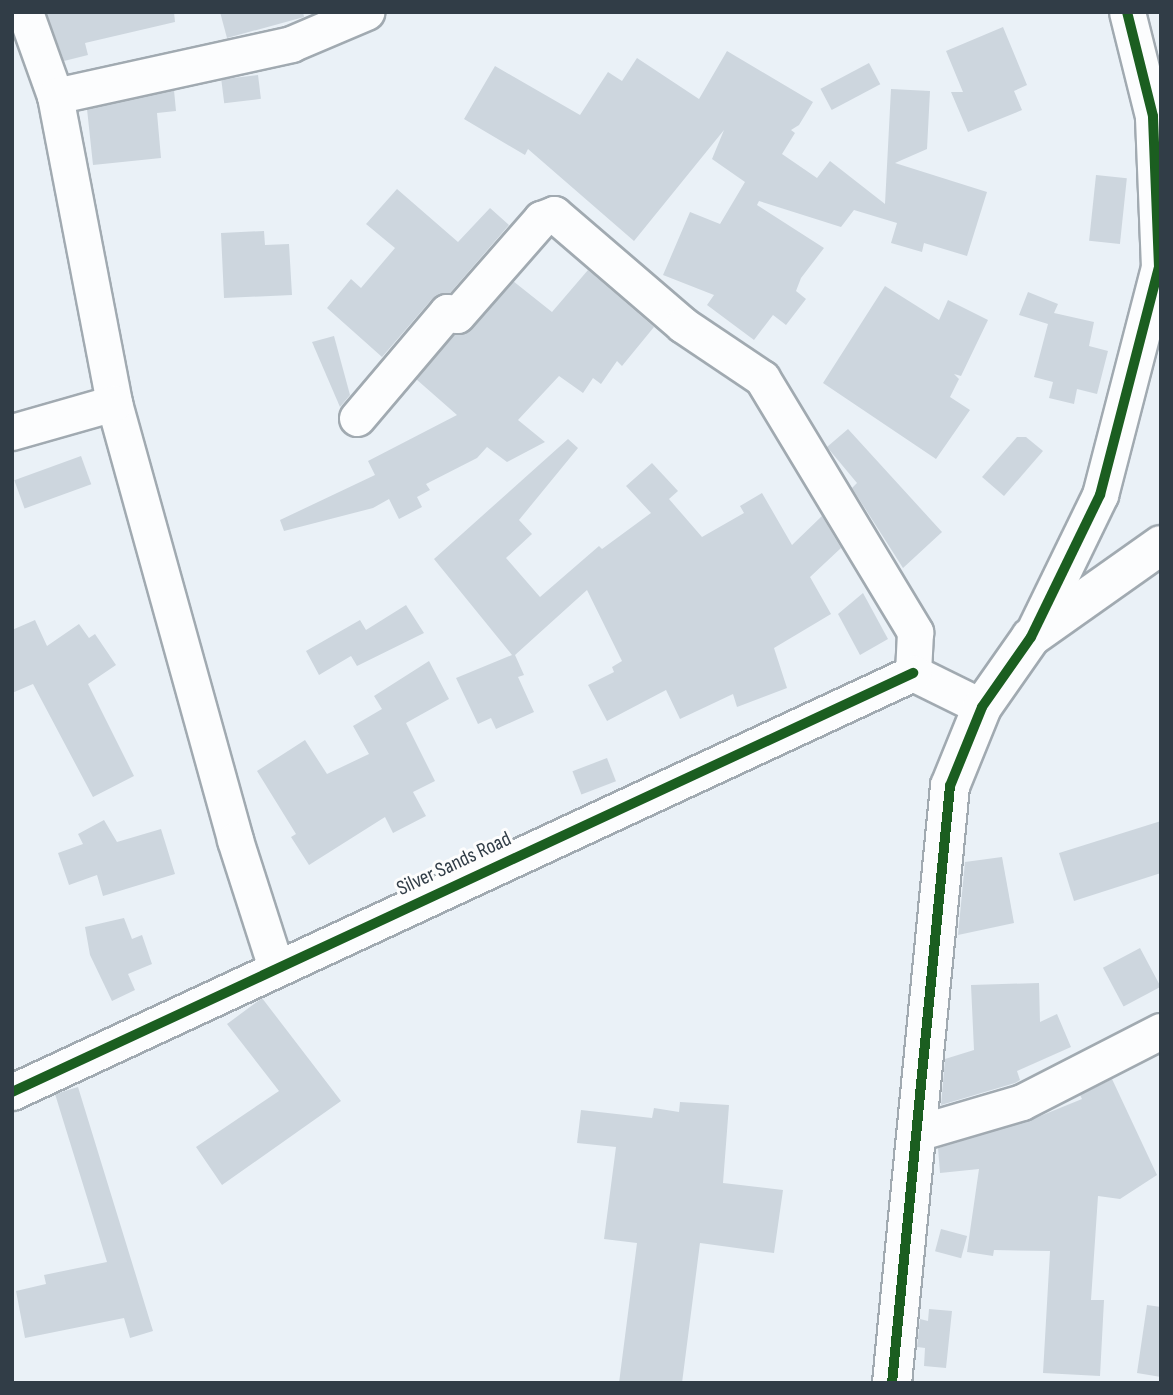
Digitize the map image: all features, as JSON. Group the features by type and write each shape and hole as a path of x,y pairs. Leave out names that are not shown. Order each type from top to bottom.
{"street":[{"path":"24,12 55,96 114,403 235,840 276,968"},
{"path":"55,96 291,44 366,12"},
{"path":"892,1383 950,786 982,707 1031,637 1100,495 1159,267 1153,116 1128,12"},
{"path":"357,418 447,312 457,314 534,226 554,215 683,325 762,379 915,632 913,673 982,707"},
{"path":"12,432 114,403"},
{"path":"1031,637 1161,545"},
{"name":"Silver Sands Road","path":"12,1093 93,1059 276,968 913,673"},
{"path":"917,1133 1022,1102 1161,1031"}],"building":[{"path":"46,12 174,12 175,22 85,43 88,55 64,61"},
{"path":"220,12 303,12 304,17 227,38"},
{"path":"1003,27 1027,85 1014,91 1022,110 968,132 951,92 963,92 946,51"},
{"path":"727,51 813,102 799,125 791,130 795,133 782,154 817,178 830,161 885,204 891,89 930,91 927,149 895,163 987,192 967,256 924,243 922,252 891,243 897,223 854,210 841,227 759,201 757,205 824,248 801,278 796,291 806,299 786,325 773,315 754,340 707,305 714,295 663,275 690,212 720,224 745,182 712,159 724,130 634,241 528,149 525,155 464,119 495,66 580,115 608,72 622,81 637,58 699,99"},
{"path":"869,63 880,84 832,110 820,89"},
{"path":"258,75 261,99 224,103 221,80"},
{"path":"174,90 176,111 157,113 161,158 93,165 87,109"},
{"path":"1096,175 1127,178 1120,244 1089,241"},
{"path":"397,189 458,242 490,208 509,225 450,293 432,299 382,357 327,308 351,279 361,288 395,248 366,224"},
{"path":"264,231 265,245 289,244 292,295 224,298 221,233"},
{"path":"588,270 654,327 622,366 617,361 601,384 593,378 583,393 559,376 518,420 545,442 507,462 487,447 477,458 426,484 430,490 417,497 422,507 399,519 389,499 373,508 284,531 280,520 375,475 368,461 457,415 416,379 454,334 472,328 513,281 552,312"},
{"path":"885,286 939,320 948,300 988,320 961,376 954,374 959,379 950,397 970,410 936,459 823,383"},
{"path":"1028,292 1058,304 1054,313 1094,322 1089,346 1108,351 1097,394 1077,389 1074,404 1049,398 1053,382 1034,377 1048,324 1019,315"},
{"path":"334,336 350,395 340,407 312,342"},
{"path":"848,429 942,532 903,568 852,488 857,483 827,447"},
{"path":"1017,437 1026,437 1043,451 1004,496 982,477"},
{"path":"568,439 578,448 519,520 532,534 506,558 540,597 599,546 602,549 651,513 626,486 652,463 678,491 669,499 702,537 744,513 740,506 762,493 792,545 822,516 841,548 810,577 831,614 774,648 787,688 737,707 733,694 680,719 666,690 607,721 588,685 614,672 612,667 622,661 587,590 515,655 524,675 518,677 534,712 496,729 491,718 478,724 456,678 512,655 434,559"},
{"path":"81,456 91,484 25,508 14,480"},
{"path":"863,593 888,639 860,655 838,614"},
{"path":"406,605 424,633 357,666 351,656 319,675 306,651 360,620 366,630"},
{"path":"35,620 47,646 79,624 89,638 95,634 116,665 88,684 134,776 93,797 33,684 12,693 12,630"},
{"path":"429,661 449,699 406,723 435,781 413,792 426,816 393,833 385,817 309,865 291,837 296,834 257,771 305,740 327,774 369,754 353,726 382,709 374,696"},
{"path":"607,758 616,781 581,795 572,771"},
{"path":"104,820 117,842 161,829 175,874 103,896 97,875 69,885 58,853 83,844 78,834"},
{"path":"1161,821 1161,873 1074,901 1059,853"},
{"path":"1002,857 1014,923 958,935 965,862"},
{"path":"124,918 132,939 142,935 152,964 128,974 135,990 112,1001 90,955 85,927"},
{"path":"1140,948 1161,987 1124,1007 1103,968"},
{"path":"1039,983 1040,1022 1057,1014 1071,1047 1017,1071 1020,1080 1015,1083 941,1105 945,1059 974,1050 971,985"},
{"path":"262,998 341,1101 222,1185 196,1147 279,1091 227,1024"},
{"path":"1112,1079 1157,1175 1120,1199 1098,1196 1091,1300 1104,1300 1100,1376 1043,1373 1050,1251 994,1250 993,1256 967,1252 979,1169 940,1173 938,1148 1028,1121 1082,1099 1080,1095"},
{"path":"78,1087 153,1331 130,1338 124,1318 25,1338 16,1291 46,1284 44,1275 107,1262 55,1094"},
{"path":"680,1102 729,1105 723,1183 783,1190 774,1253 700,1243 682,1383 619,1383 637,1243 604,1239 616,1147 577,1143 581,1110 652,1118 654,1108 679,1112"},
{"path":"941,1229 967,1236 961,1258 935,1251"},
{"path":"1147,1305 1161,1307 1161,1377 1137,1373"},
{"path":"929,1309 952,1311 946,1368 924,1366 925,1348 917,1347 920,1319 928,1321"}],"cycle path":[{"path":"892,1383 950,786 982,707 1031,637 1100,495 1159,267 1153,116 1127,12"},
{"path":"12,1092 913,673"}]}
